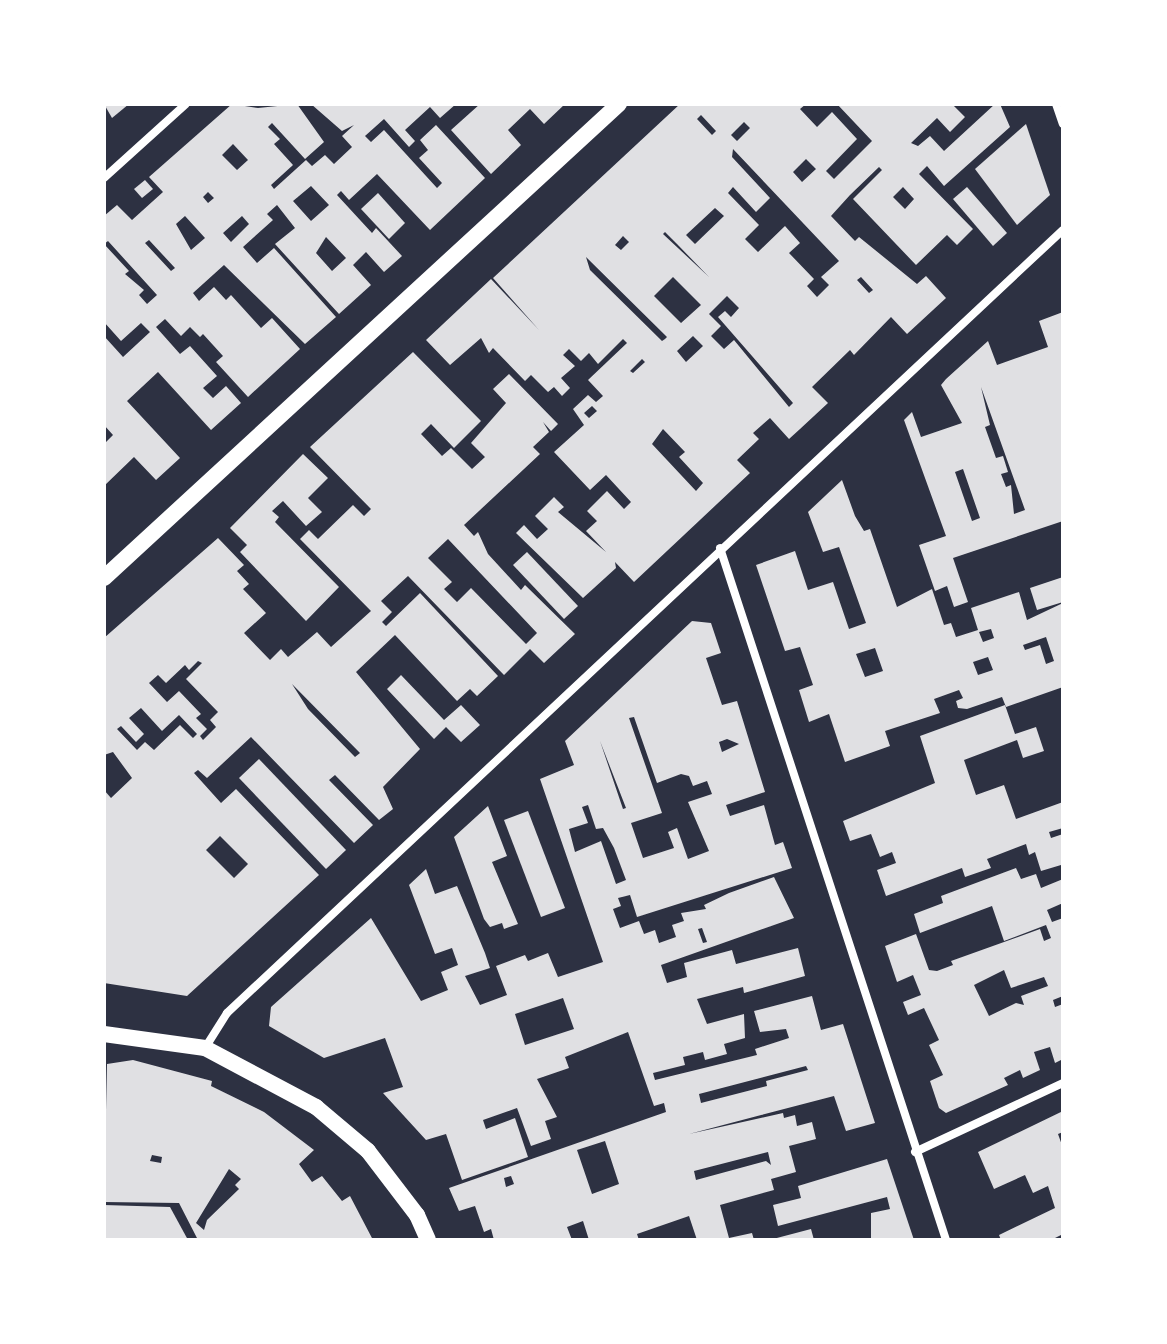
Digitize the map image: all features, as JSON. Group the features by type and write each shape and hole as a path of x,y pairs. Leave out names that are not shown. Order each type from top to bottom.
{"main road":[{"path":"104,578 619,104"},
{"path":"104,1034 205,1048 316,1107 368,1151 417,1215 428,1240"}],"street":[{"path":"104,178 186,104"},
{"path":"1056,104 1063,124"},
{"path":"205,1048 227,1013 1063,230"},
{"path":"720,548 946,1240"},
{"path":"915,1152 1063,1083"}],"building":[{"path":"104,104 129,104 112,118"},
{"path":"232,104 258,108 297,104 324,142 305,159 272,123 268,127 280,139 274,144 293,165 271,185 274,189 306,160 312,166 325,155 334,164 352,147 342,136 354,125 342,131 311,104 456,104 440,118 430,107 405,130 415,141 409,147 384,119 365,136 371,142 384,130 437,188 442,183 419,158 428,150 420,140 436,125 485,178 430,230 377,174 349,200 341,191 337,195 372,233 376,228 402,256 384,272 366,252 353,265 371,285 339,314 275,244 295,228 277,205 267,214 273,220 243,247 257,263 274,248 336,317 305,344 224,265 193,293 199,301 214,287 226,300 231,295 261,328 272,318 300,349 248,397 216,362 223,356 203,334 200,337 190,327 181,336 165,319 156,327 180,354 190,346 217,376 203,388 213,398 226,386 241,403 211,430 158,372 127,401 180,458 156,480 134,457 104,486 104,444 113,435 104,425 104,336 123,357 150,332 141,323 121,341 104,322 104,244 104,216 117,205 132,220 163,192 149,177","holes":["233,144 248,160 237,170 222,155","311,186 329,205 311,221 293,201","208,192 214,198 208,203 203,197","185,216 205,238 191,250 176,224","242,216 249,224 231,242 223,233","326,237 346,258 332,271 316,253","149,240 175,268 171,271 145,243","108,241 157,295 147,304 139,295 144,290 125,274 129,271 104,244"]},
{"path":"480,104 565,104 544,124 530,109 508,130 521,145 491,174 451,130"},
{"path":"680,104 806,104 800,109 817,127 832,112 857,139 826,171 834,179 872,141 837,104 952,104 965,117 950,132 937,118 911,143 918,146 930,136 944,151 995,104 1000,104 1010,127 944,186 927,166 919,174 973,229 957,245 947,235 916,265 853,199 882,170 879,167 850,195 831,216 855,241 859,237 917,284 926,276 946,298 907,334 891,317 854,355 850,350 812,387 828,403 789,439 770,418 753,433 759,439 737,460 750,473 634,582 615,562 616,568 583,598 516,533 524,525 537,539 548,529 535,516 554,497 564,507 558,512 606,552 586,531 597,521 587,511 607,491 624,509 631,502 606,475 590,490 554,452 584,425 573,409 588,395 596,402 603,396 588,380 627,343 623,339 598,364 589,353 581,361 569,349 563,355 575,366 561,378 570,388 562,396 554,387 548,392 531,375 525,381 493,348 489,353 481,338 450,365 426,340 491,279 539,330 493,278","holes":["701,115 716,131 712,135 697,119","744,122 750,128 737,141 731,135","733,149 839,261 821,277 829,285 817,297 807,286 814,279 789,253 800,243 785,226 758,252 745,239 759,225 728,193 733,187 756,212 770,198 732,157","806,159 816,169 802,182 793,172","903,187 914,199 905,209 893,197","715,208 724,216 695,244 686,235","665,232 709,277 663,234","623,236 629,242 621,250 615,245","586,257 667,337 662,341 590,270","673,277 701,305 681,323 654,296","861,277 873,290 869,293 857,280","727,296 739,308 731,317 725,311 718,317 793,403 789,407 734,340 724,349 711,336 721,326 709,314","693,336 703,346 686,362 677,351","642,359 645,362 633,373 630,371","592,406 597,411 589,418 584,413","663,429 685,452 679,457 703,483 696,491 652,444"]},
{"path":"1026,124 1050,195 1017,225 975,169"},
{"path":"145,180 153,189 142,198 134,189"},
{"path":"967,187 1007,233 993,246 953,199"},
{"path":"378,193 405,223 389,239 361,209"},
{"path":"1063,312 1063,521 953,558 968,602 954,607 947,586 935,591 919,545 946,536 904,420 912,412 921,437 962,423 941,385 988,341 997,365 1048,347 1039,321","holes":["981,387 1025,510 1014,514 1011,485 1006,487 1001,474 1008,472 1003,456 996,458 985,427 990,425","963,469 980,518 972,521 955,472"]},
{"path":"413,352 481,421 454,448 431,424 421,434 442,456 451,448 472,469 485,457 471,443 506,403 493,389 509,374 558,424 551,431 543,422 549,432 533,447 540,454 464,525 474,536 478,532 488,554 521,590 525,585 575,634 544,663 530,649 504,675 408,576 381,601 392,612 382,622 386,626 420,593 498,676 477,696 470,689 457,701 395,635 356,672 420,749 383,787 393,809 379,820 335,775 329,780 373,825 354,843 251,737 207,778 198,770 194,773 221,803 236,789 319,875 187,996 104,983 104,790 111,798 132,778 113,752 104,755 104,638 218,538 244,565 237,571 249,584 243,589 266,613 244,633 270,660 281,649 288,657 317,632 331,647 371,611 300,539 309,530 318,539 353,505 364,516 371,509 310,447","holes":["448,539 537,633 526,644 471,588 457,602 444,589 452,582 428,558","198,661 202,663 186,679 218,712 210,720 216,727 203,740 200,736 207,729 196,718 201,714 179,691 167,702 149,683 158,675 166,683 185,665 189,670","292,684 360,753 355,757 308,709","141,708 162,731 179,715 197,734 193,738 180,725 154,750 145,742 137,750 117,729 121,726 136,742 144,734 129,718","220,836 248,864 234,878 206,850"]},
{"path":"303,454 328,478 308,498 322,512 306,526 283,501 272,511 279,517 275,522 339,587 306,621 240,552 247,545 230,528"},
{"path":"842,480 855,516 864,531 870,529 897,607 932,589 944,625 951,623 956,637 978,630 971,608 1019,592 1027,620 1063,603 1063,687 1006,707 1002,697 967,709 958,708 956,701 963,698 959,690 934,699 940,713 885,731 890,746 845,762 829,714 809,722 799,690 813,685 800,647 785,651 756,565 795,551 808,590 833,582 849,629 866,623 839,547 823,552 808,512","holes":["991,629 994,638 983,642 979,632","1046,637 1054,661 1046,664 1040,645 1025,650 1023,645","875,648 883,671 865,677 856,654","988,657 993,670 978,675 973,662"]},
{"path":"527,552 578,606 564,619 513,565"},
{"path":"1063,577 1063,602 1037,610 1030,588"},
{"path":"692,621 711,623 721,653 706,658 722,705 737,701 765,792 726,805 730,816 764,805 775,845 783,842 792,868 637,917 630,895 618,898 621,906 613,909 620,928 639,921 644,934 655,930 659,943 676,937 672,925 684,921 681,913 706,909 704,905 729,893 774,877 794,918 661,965 667,983 687,977 684,963 732,950 736,964 798,948 805,976 744,993 743,987 697,999 707,1024 744,1014 745,1038 724,1044 727,1054 705,1060 703,1052 683,1057 685,1065 653,1073 655,1080 757,1055 755,1049 789,1038 786,1029 760,1032 754,1011 812,996 821,1030 843,1024 875,1123 846,1131 834,1096 689,1134 783,1113 784,1118 795,1115 797,1126 812,1122 816,1139 789,1146 796,1172 771,1179 774,1190 720,1205 729,1238 752,1233 754,1240 697,1240 689,1216 637,1234 639,1240 589,1240 583,1221 567,1227 572,1240 494,1240 491,1229 484,1232 475,1206 459,1211 449,1188 666,1112 664,1103 654,1106 628,1032 565,1057 569,1068 537,1079 557,1117 545,1121 551,1139 531,1146 517,1108 483,1120 486,1129 515,1118 528,1157 462,1180 446,1134 426,1140 383,1093 403,1087 385,1038 324,1058 269,1026 271,1007 371,918 421,1001 448,990 441,972 458,965 452,948 435,954 409,885 426,869 435,894 457,886 485,953 490,968 465,976 480,1005 507,995 496,966 525,955 528,961 548,953 558,977 603,962 540,779 574,765 565,741","holes":["634,717 657,783 681,774 689,776 693,786 707,781 712,794 688,802 709,851 688,859 677,828 668,832 674,848 643,858 631,823 662,813 629,718","727,739 739,744 722,752 719,742","600,741 626,808 623,809","588,805 596,829 603,828 614,848 626,880 616,884 601,841 575,852 569,829 588,823 582,807","702,928 707,942 703,943 698,929","563,998 574,1029 525,1045 515,1014","806,1066 808,1070 766,1081 767,1086 701,1103 699,1094","605,1141 619,1184 592,1194 577,1150","768,1152 771,1165 766,1161 696,1180 694,1171","511,1176 514,1184 506,1187 504,1178"]},
{"path":"401,675 444,720 461,705 480,725 461,742 446,727 434,739 387,689"},
{"path":"1005,705 1015,734 1036,727 1044,751 1023,758 1017,740 964,760 976,795 1004,785 1016,819 1063,802 1063,828 1049,832 1051,838 1063,834 1063,870 1061,865 1041,871 1035,852 1029,855 1026,844 987,859 991,868 965,877 962,868 886,896 877,870 896,863 892,852 880,857 871,834 850,841 843,821 935,783 920,736"},
{"path":"259,759 346,850 326,869 239,778"},
{"path":"488,806 507,856 492,862 518,924 504,929 502,923 490,927 484,919 454,837"},
{"path":"528,811 565,908 541,917 504,820"},
{"path":"1016,868 1021,879 1036,874 1041,888 1063,879 1063,903 1047,910 1052,922 1063,918 1063,996 1053,1000 1055,1007 1063,1004 1063,1059 1055,1063 1050,1047 1034,1052 1040,1070 1023,1078 1020,1070 1004,1078 1008,1085 946,1113 939,1108 930,1081 943,1075 929,1045 939,1040 924,1008 908,1015 903,1002 921,995 913,975 897,982 885,946 916,934 929,970 937,971 953,965 951,961 1040,929 1044,941 1051,938 1046,925 1004,941 992,906 920,933 914,914 943,903 941,896","holes":["1004,970 1011,988 1044,977 1048,986 1021,996 1024,1005 1016,1003 989,1016 974,985"]},
{"path":"133,1060 212,1081 211,1086 264,1112 314,1150 299,1164 312,1182 322,1176 342,1201 350,1196 373,1240 198,1240 179,1203 104,1202 107,1064","holes":["152,1155 162,1157 161,1163 150,1161","229,1169 241,1179 235,1185 239,1189 207,1220 204,1230 196,1223"]},
{"path":"1063,1111 1063,1132 1058,1134 1063,1148 1063,1234 1051,1240 1001,1240 999,1235 1055,1208 1048,1186 1033,1193 1025,1175 994,1189 978,1152"},
{"path":"887,1159 914,1240 871,1240 871,1213 890,1209 887,1197 778,1226 773,1205 801,1198 798,1186"},
{"path":"104,1205 170,1207 188,1240 104,1240"},
{"path":"811,1229 814,1240 773,1240 773,1239"}]}
